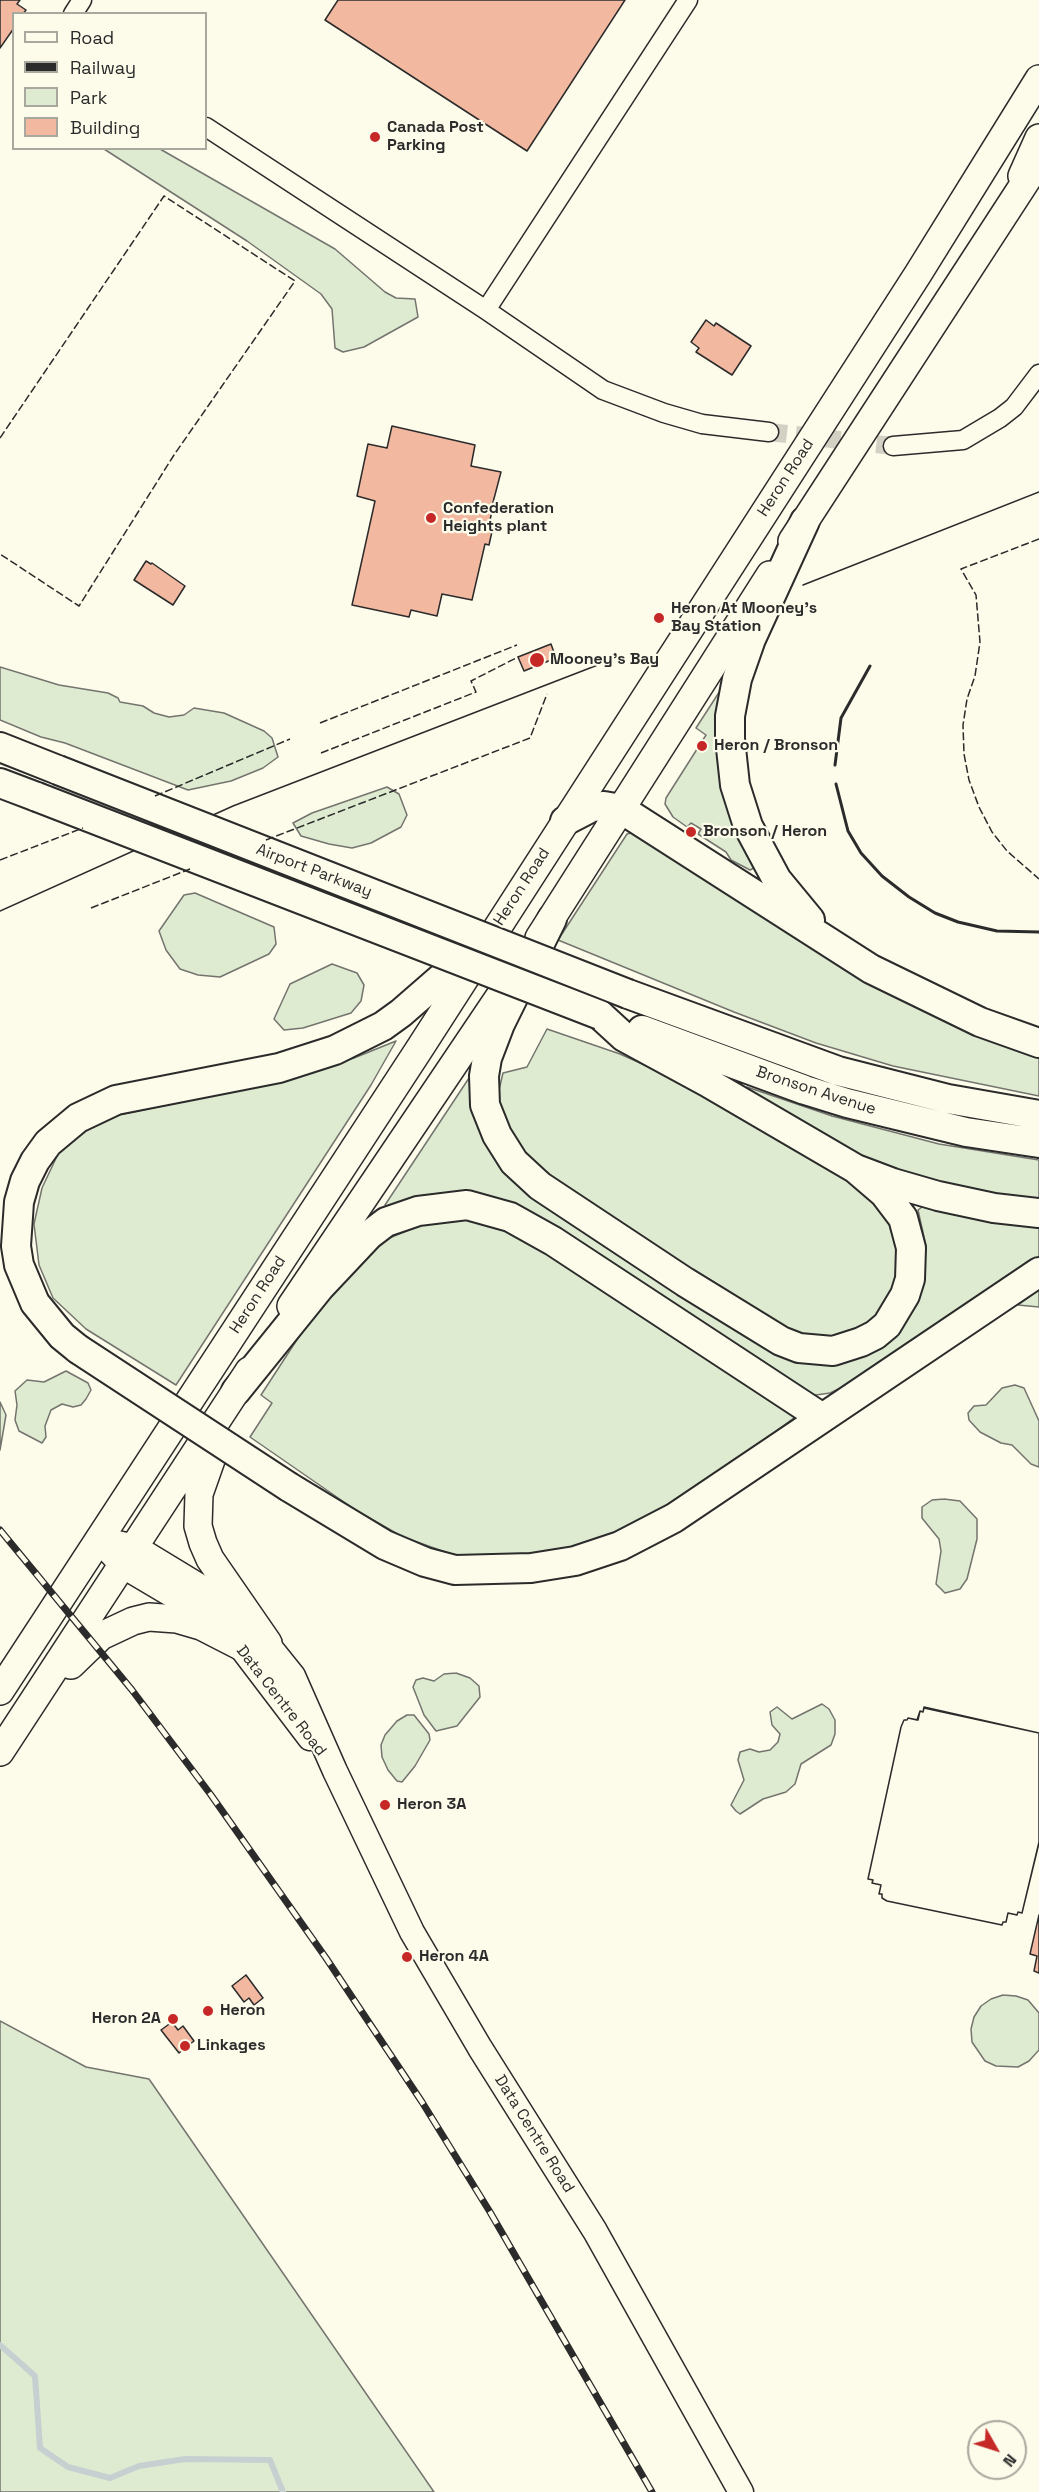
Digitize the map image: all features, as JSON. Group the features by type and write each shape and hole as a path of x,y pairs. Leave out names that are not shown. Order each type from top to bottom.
{"highway":[{"path":"805,521 751,639 737,679 730,716 730,739 737,795 756,845 792,900 838,949"},
{"name":"Airport Parkway","path":"5,748 628,994"},
{"name":"Airport Parkway","path":"0,783 600,1015"},
{"path":"565,821 592,807 604,806 621,809 871,969 980,1022 1039,1043"},
{"path":"552,919 500,1024 487,1058 484,1076 485,1105 497,1135 514,1162 540,1186 684,1282 781,1341 799,1348 833,1351 868,1339 887,1325 905,1295 910,1279 911,1248 903,1218 884,1193 856,1168"},
{"path":"493,932 401,1013 383,1026 336,1050 279,1068 116,1100 78,1118 48,1143 35,1161 25,1181 19,1202 16,1246 19,1265 35,1303 62,1336 289,1486 385,1545 425,1562 455,1570 550,1567 596,1555 674,1518 1039,1272"},
{"name":"Bronson Avenue","path":"628,994 838,1071 948,1099 1039,1115"},
{"path":"600,1015 624,1036 856,1168 893,1183 938,1196 994,1208 1039,1213"},
{"name":"Bronson Avenue","path":"600,1015 805,1090 847,1103 966,1132 1039,1143"},
{"path":"236,1391 320,1287 369,1235 386,1222 418,1211 467,1205 510,1217 554,1241 821,1417"}],"main road":[{"name":"Heron Road","path":"0,1691 420,1048 918,274 1039,80"},
{"path":"1009,208 1039,138"},
{"name":"Heron Road","path":"0,1752 340,1232 552,919 805,521 1039,162"},
{"path":"236,1391 203,1479 199,1494 198,1526 202,1543 210,1559 268,1643"},
{"name":"Data Centre Road","path":"99,1539 228,1605 268,1643 293,1676 335,1771 421,1948 480,2048 595,2231 741,2492"},
{"name":"Data Centre Road","path":"129,1556 240,1646 335,1771"},
{"path":"19,1724 83,1652 101,1636 133,1620 149,1617 177,1619 201,1626 240,1646"}],"street":[{"path":"486,310 688,0"},
{"path":"207,128 486,310 603,390 664,413 702,424 769,432"},
{"path":"893,446 963,441 1014,407 1039,374"}],"green space":[{"path":"106,150 162,150 335,249 385,292 396,298 415,299 418,317 364,347 343,352 335,348 332,309 321,294 247,241"},
{"path":"0,667 59,685 108,693 118,698 120,702 143,706 154,713 169,717 184,715 194,708 224,713 264,731 272,738 278,757 263,768 231,781 188,790 0,720"},
{"path":"729,677 756,867 750,870 731,860 726,852 698,834 701,829 691,823 687,827 673,817 665,804 666,798 706,735 696,728"},
{"path":"387,787 399,794 407,815 401,827 371,843 352,848 329,844 301,836 293,823 312,813"},
{"path":"634,832 1039,1052 1039,1096 893,1066 816,1043 558,940 627,834"},
{"path":"195,893 274,927 276,944 269,954 220,977 198,975 180,969 166,950 159,931 184,895"},
{"path":"332,964 357,973 364,985 361,1001 351,1013 303,1028 284,1030 274,1019 290,984"},
{"path":"547,1029 620,1054 667,1075 847,1176 882,1204 903,1250 893,1297 866,1327 834,1338 790,1333 539,1173 511,1144 498,1110 499,1090 503,1073 527,1067"},
{"path":"396,1041 371,1085 176,1385 86,1329 53,1298 39,1265 34,1224 42,1188 58,1154 90,1127 119,1115 287,1080 354,1058"},
{"path":"473,1072 492,1149 830,1361 923,1278 926,1246 918,1210 922,1207 1039,1221 1039,1261 847,1385 830,1393 816,1395 804,1393 542,1223 388,1208 385,1205"},
{"path":"747,1087 832,1116 939,1144 1039,1160 1039,1202 974,1195 874,1164 744,1093"},
{"path":"474,1217 531,1238 802,1412 673,1507 637,1527 553,1557 465,1559 403,1537 357,1511 250,1437 272,1403 261,1395 326,1295 387,1239 423,1224"},
{"path":"1039,1290 1039,1307 1018,1305"},
{"path":"66,1371 88,1383 91,1390 86,1399 81,1405 73,1407 62,1404 51,1410 45,1426 46,1437 42,1443 19,1431 15,1420 17,1405 15,1391 27,1380 44,1382"},
{"path":"1015,1385 1024,1388 1039,1421 1039,1467 1031,1464 1012,1445 1001,1443 980,1432 969,1420 968,1413 974,1406 986,1405 1002,1388"},
{"path":"0,1402 6,1415 0,1450"},
{"path":"932,1500 960,1501 977,1519 977,1539 967,1579 960,1589 945,1593 936,1584 941,1551 939,1539 922,1518 922,1507"},
{"path":"456,1673 470,1678 479,1686 480,1697 457,1726 436,1731 424,1715 413,1687 416,1680 423,1678 434,1681 444,1674"},
{"path":"822,1704 829,1709 835,1720 835,1734 831,1745 801,1764 795,1784 786,1792 763,1799 740,1814 736,1811 731,1805 744,1780 738,1760 740,1752 750,1749 759,1752 770,1750 778,1742 780,1734 772,1725 770,1712 777,1707 792,1719"},
{"path":"407,1715 414,1715 429,1734 430,1740 415,1766 402,1782 397,1781 388,1770 382,1757 381,1745 385,1735 397,1721"},
{"path":"1003,1995 1028,2000 1039,2013 1039,2050 1029,2061 1018,2067 996,2066 985,2061 972,2042 971,2029 974,2017 981,2006"},
{"path":"0,2021 86,2067 149,2079 434,2492 0,2492"}],"building":[{"path":"0,0 20,0 17,4 26,10 12,12 12,31 0,48"},
{"path":"338,0 625,0 527,151 325,20"},
{"path":"706,320 714,326 716,323 751,346 732,375 696,352 699,348 691,342"},
{"name":"Confederation Heights plant","path":"392,426 475,445 471,466 501,472 491,510 489,526 493,527 489,545 485,544 472,600 442,594 437,616 411,610 409,617 352,605 375,501 357,496 368,444 387,448"},
{"path":"146,561 185,586 173,605 134,580"},
{"path":"551,644 556,658 524,671 518,657"},
{"path":"924,1707 1039,1733 1039,1843 1022,1913 1018,1912 1017,1915 1008,1913 1006,1922 1002,1925 887,1901 882,1898 882,1894 879,1894 881,1885 872,1883 873,1880 868,1879 901,1727 904,1720 908,1718 917,1720"},
{"path":"924,1708 1039,1733 1039,1842 1022,1913 1018,1912 1017,1915 1008,1913 1006,1922 1002,1925 887,1901 882,1898 882,1894 879,1894 881,1885 872,1883 873,1880 868,1879 901,1727 904,1720 908,1718 918,1720 920,1711 923,1712"},
{"path":"1039,1915 1039,1973 1034,1971 1037,1956 1030,1954"},
{"path":"246,1975 263,1998 254,2005 249,1998 244,2002 232,1986"},
{"path":"172,2022 178,2030 183,2026 194,2041 179,2053 161,2030"}],"waterway":[{"path":"0,2345 35,2376 40,2448 68,2467 110,2478 139,2466 185,2459 270,2460 283,2492"}],"tunnel":[{"path":"769,432 893,446"}],"tram line":[{"path":"803,585 1039,492"},
{"path":"0,911 233,806 621,656"}],"railway":[{"path":"0,1530 132,1690 211,1795 326,1958 422,2102 490,2212 652,2492"}],"fence":[{"path":"0,438 164,196 295,281 174,455 79,606 0,554"},
{"path":"1039,539 961,569 976,595 980,642 975,676 967,699 963,725 964,754 969,780 992,832 1007,851 1039,879"},
{"path":"320,723 517,645"},
{"path":"321,753 476,692 471,681 518,657"},
{"path":"266,840 530,738 547,694"},
{"path":"155,796 290,739"},
{"path":"0,860 83,828"},
{"path":"91,908 190,869"}],"wall":[{"path":"835,765 841,718 870,666"},
{"path":"836,784 848,831 861,853 882,876 909,897 935,913 958,922 997,931 1039,932"}],"place":[{"name":"Canada Post Parking","path":"375,137"},
{"name":"Confederation Heights plant","path":"431,518"},
{"name":"Heron At Mooney's Bay Station","path":"659,618"},
{"name":"Mooney's Bay","path":"537,660"},
{"name":"Heron / Bronson","path":"702,746"},
{"name":"Bronson / Heron","path":"691,832"},
{"name":"Heron 3A","path":"385,1805"},
{"name":"Heron 4A","path":"407,1957"},
{"name":"Heron","path":"208,2011"},
{"name":"Heron 2A","path":"173,2019"},
{"name":"Linkages","path":"185,2046"}]}
